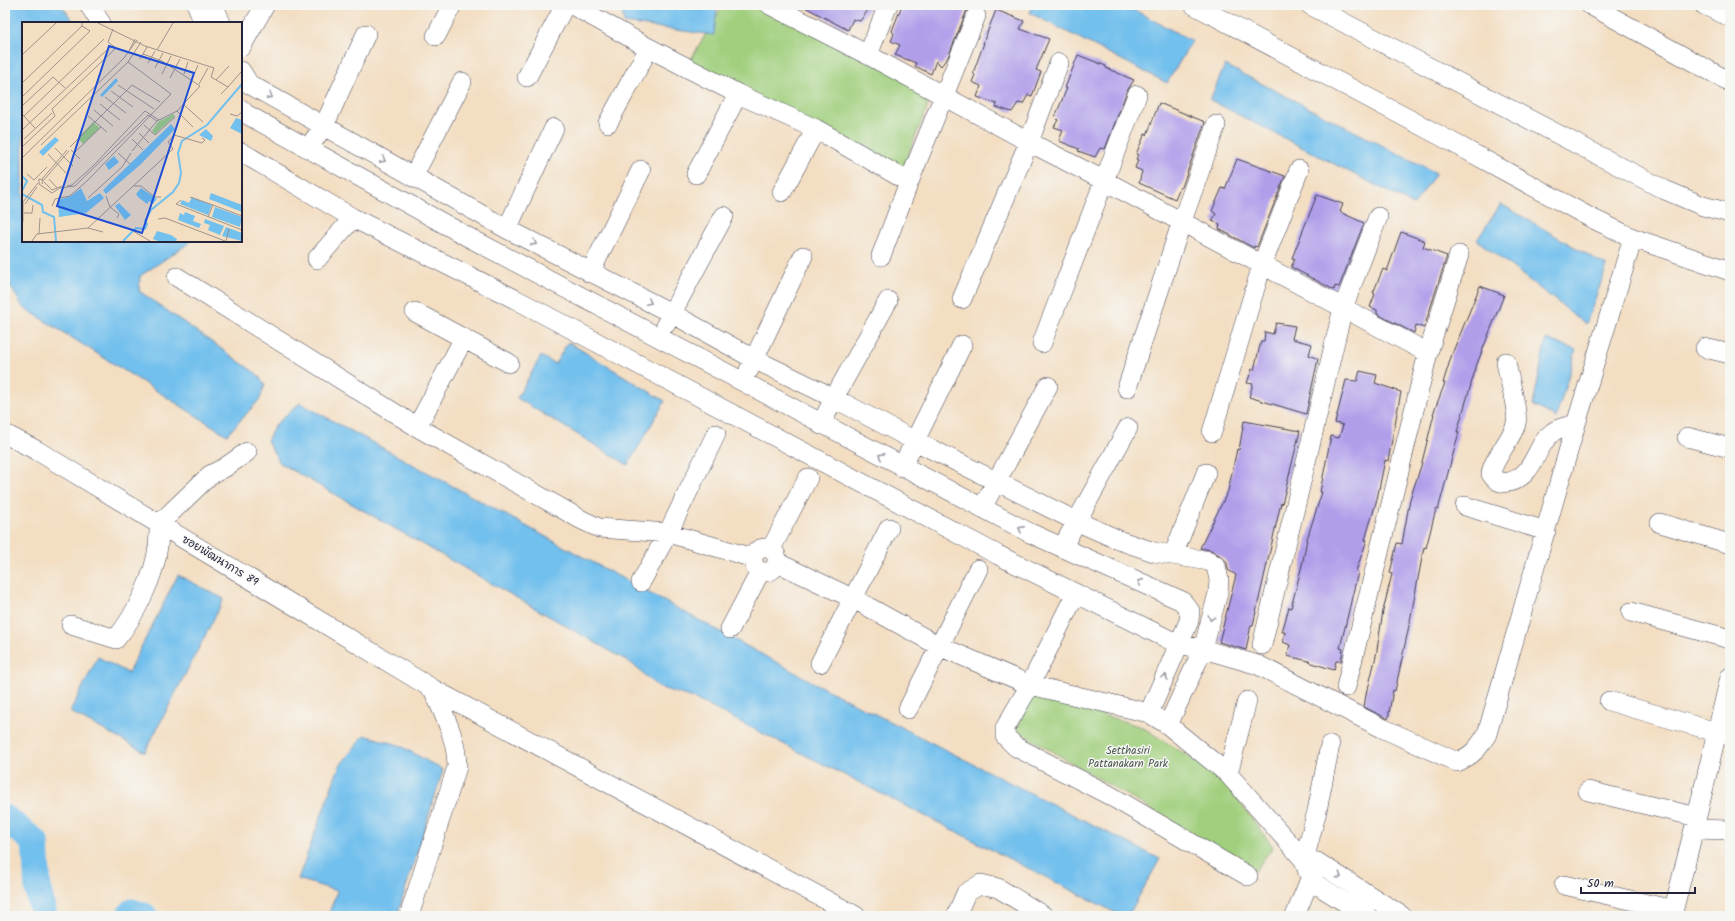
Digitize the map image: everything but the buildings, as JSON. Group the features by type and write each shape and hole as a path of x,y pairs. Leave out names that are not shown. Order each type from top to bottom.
{"street":[{"path":"89,5 100,22"},
{"path":"196,5 203,22"},
{"path":"214,5 221,22"},
{"path":"242,45 265,5"},
{"path":"436,36 452,5"},
{"path":"527,77 565,5"},
{"path":"572,5 649,48 738,94 816,129 909,182"},
{"path":"868,55 888,5"},
{"path":"1194,5 1450,140 1590,218 1633,238 1730,271"},
{"path":"1310,5 1665,190 1702,206 1730,213"},
{"path":"1590,5 1730,82"},
{"path":"1704,5 1730,17"},
{"path":"777,6 1029,142 1182,221 1428,353"},
{"path":"881,256 943,96 976,16"},
{"path":"308,148 324,126 366,34"},
{"path":"608,123 649,48"},
{"path":"962,299 1029,142 1059,63"},
{"path":"242,73 249,84 507,229 671,313 754,359 834,398 914,441 1076,521 1121,541 1154,552 1209,561 1216,566 1219,580 1218,593 1203,649 1168,725"},
{"path":"413,177 462,82"},
{"path":"696,174 738,94"},
{"path":"1042,344 1103,180 1137,95"},
{"path":"242,110 246,114 468,237 902,467 1062,548 1182,601 1190,611 1189,622 1178,644 1149,713"},
{"path":"1127,388 1182,221 1216,125"},
{"path":"507,229 554,128"},
{"path":"782,192 816,129"},
{"path":"242,153 353,218 515,300 998,555 1178,644 1203,649 1258,665 1382,728 1457,762 1470,756 1479,747 1487,734 1576,424 1633,238"},
{"path":"590,272 641,170"},
{"path":"1212,432 1262,265 1299,170"},
{"path":"659,337 724,216"},
{"path":"1262,645 1343,308 1378,217"},
{"path":"317,259 353,218"},
{"path":"1346,687 1428,353 1459,255"},
{"path":"744,383 803,256"},
{"path":"177,277 417,427 582,520 599,528 668,533 757,565 766,573 771,572 775,568 774,556 808,478"},
{"path":"822,424 834,398 888,301"},
{"path":"414,312 509,363"},
{"path":"417,427 464,338"},
{"path":"902,467 962,345"},
{"path":"1705,348 1730,354"},
{"path":"1506,362 1516,411 1516,422 1498,459 1491,467 1491,474 1496,480 1503,483 1516,480 1524,475 1553,431 1576,424"},
{"path":"982,508 1048,386"},
{"path":"1062,548 1128,428"},
{"name":"ซอยพัฒนาการ 89","path":"5,434 36,450 433,690 856,916"},
{"path":"641,582 668,533 716,434"},
{"path":"1687,437 1730,448"},
{"path":"71,625 116,639 127,626 154,566 158,547 159,524 210,474 224,468 247,452"},
{"path":"1173,555 1206,473"},
{"path":"1465,506 1546,531"},
{"path":"1660,523 1730,544"},
{"path":"820,663 889,528"},
{"path":"774,556 939,646 1030,685 1149,713 1168,725 1228,774 1310,861 1397,915"},
{"path":"730,629 757,565"},
{"path":"908,709 978,569"},
{"path":"1072,601 1030,685 1005,728 1004,736 1016,747 1109,795 1248,876"},
{"path":"1631,612 1730,640"},
{"path":"1564,885 1673,913 1696,823 1724,734 1730,677"},
{"path":"409,916 457,767 457,753 450,727 433,690"},
{"path":"1228,774 1247,702"},
{"path":"1609,702 1724,734"},
{"path":"1295,916 1310,880 1310,861 1317,811 1330,745"},
{"path":"1588,791 1696,823 1730,830"},
{"path":"1310,880 1366,916"},
{"path":"956,916 966,893 981,884 998,888 1044,916"}],"green space":[{"path":"723,5 764,5 934,91 899,177 688,64"},
{"name":"Setthasiri Pattanakarn Park","path":"1032,693 1142,727 1221,777 1273,847 1255,871 1016,730"}],"water":[{"path":"15,5 61,5 74,22 22,22 22,242 191,242 140,276 139,291 257,374 265,384 260,399 227,435 23,307 5,278 5,8"},
{"path":"621,5 688,5 717,9 714,35 624,23"},
{"path":"1032,5 1125,5 1192,41 1167,83 1030,13"},
{"path":"1225,65 1436,173 1414,205 1210,100"},
{"path":"1501,204 1607,266 1586,324 1477,240"},
{"path":"1546,339 1576,350 1556,418 1533,405"},
{"path":"568,342 665,401 628,465 517,398 541,356 555,364"},
{"path":"300,403 820,686 1160,859 1128,916 1122,916 693,698 658,687 631,663 280,463 267,441 275,425"},
{"path":"178,575 224,599 145,752 70,712 98,657 128,673"},
{"path":"364,735 399,745 443,770 397,916 328,916 337,891 298,879 339,767"}],"waterway":[{"path":"5,818 35,842 38,890 44,916"},
{"path":"129,916 132,912 144,916"}]}
